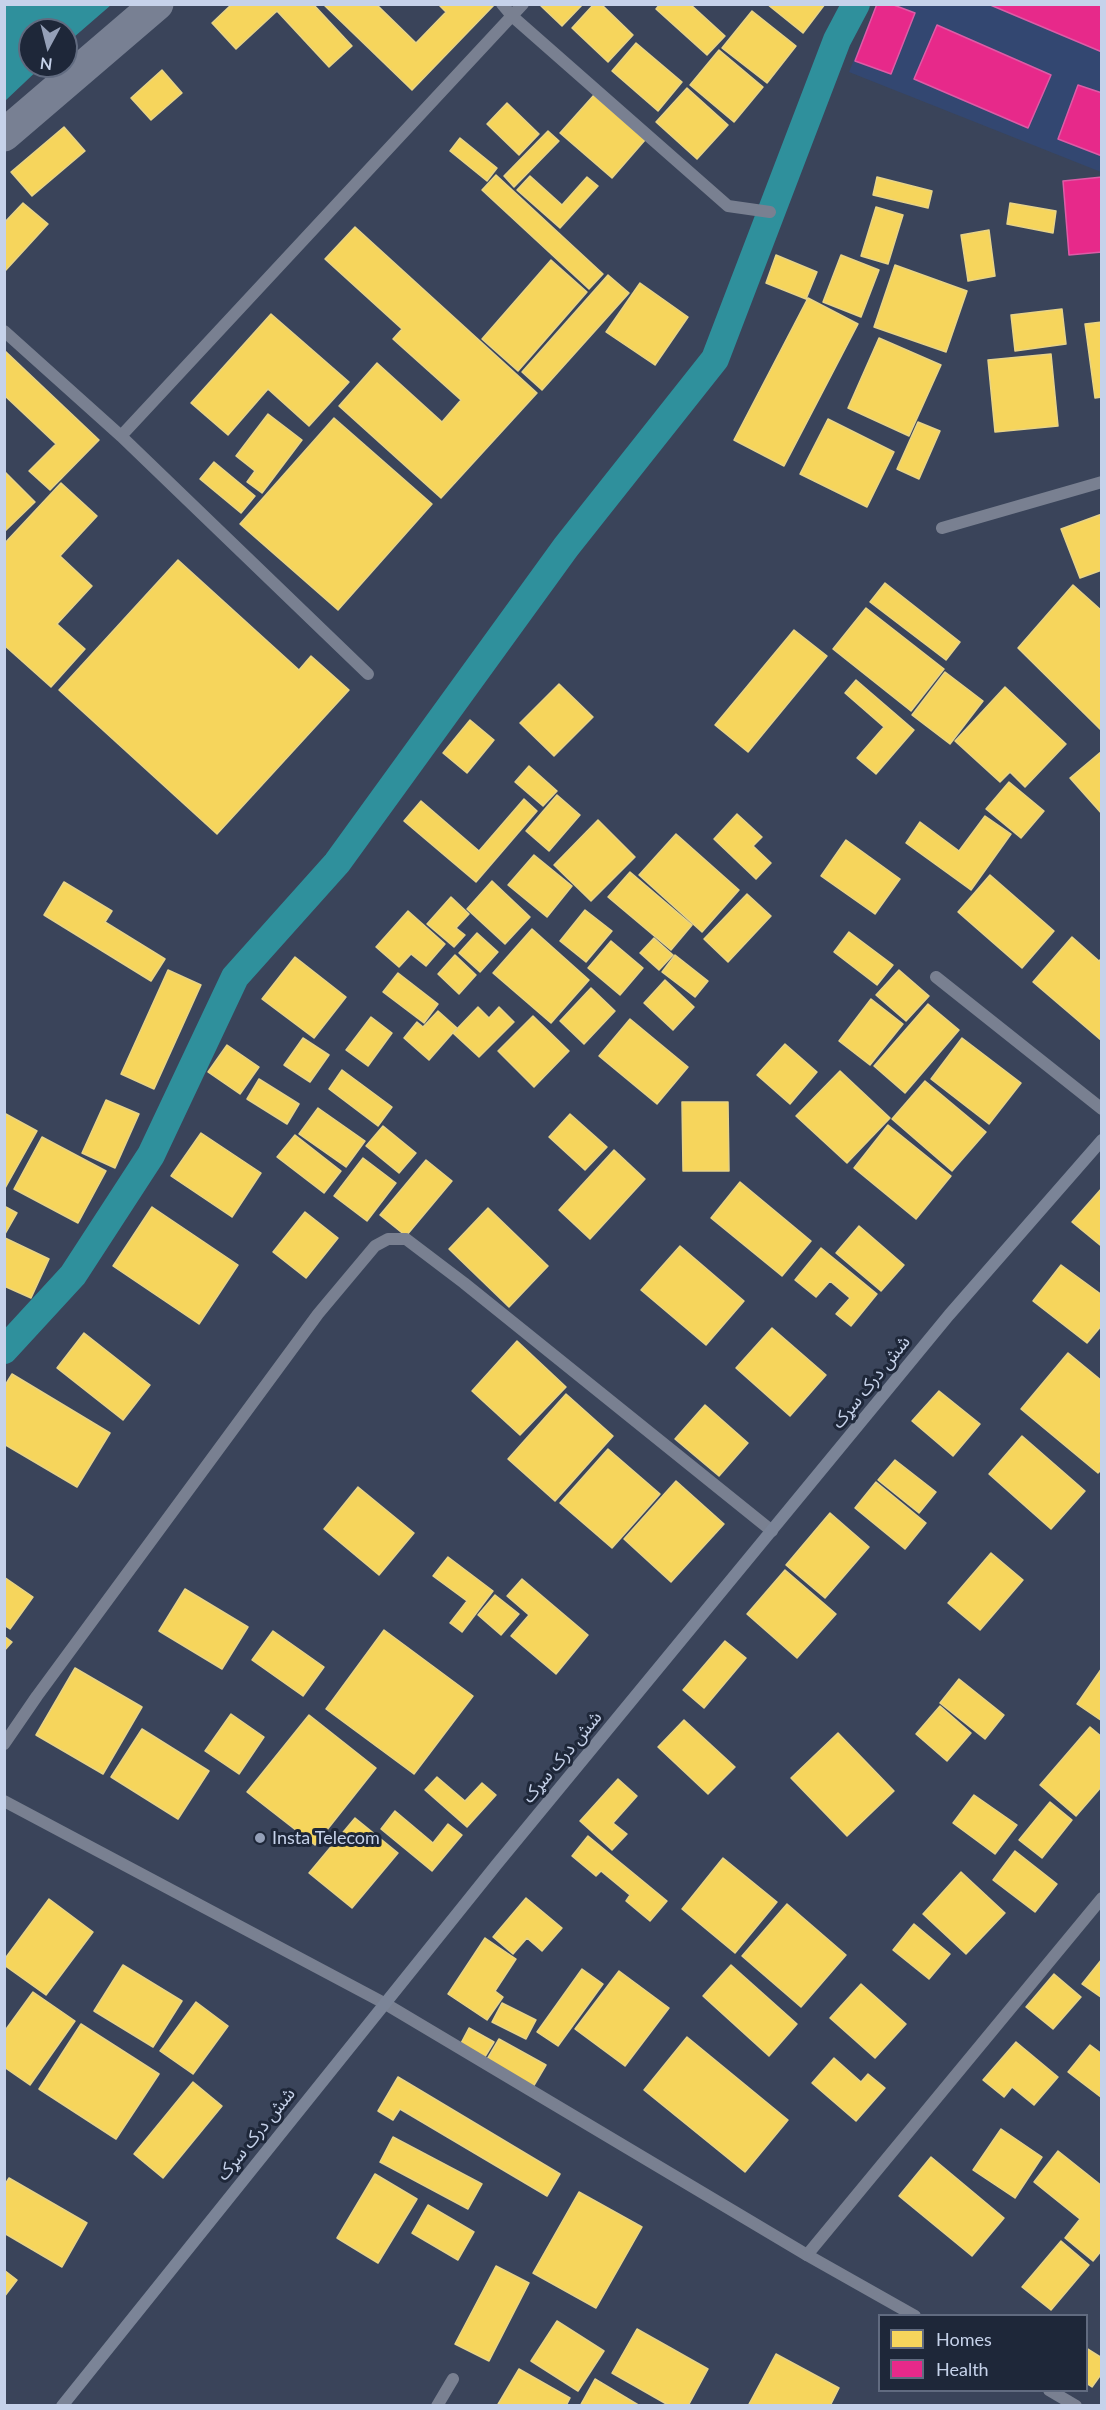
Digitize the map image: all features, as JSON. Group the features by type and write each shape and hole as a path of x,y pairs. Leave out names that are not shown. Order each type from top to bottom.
{"main road":[{"path":"4,135 157,4"},
{"name":"شش درک سړک","path":"62,2406 384,2003 949,1315 1101,1140"}],"street":[{"path":"502,4 512,16 728,206 770,212"},
{"path":"121,436 523,4"},
{"path":"4,331 121,436 368,674"},
{"path":"942,528 1101,482"},
{"path":"936,977 1101,1109"},
{"path":"4,1744 318,1314 375,1246 388,1239 406,1239 464,1283 772,1531"},
{"path":"4,1801 384,2003 807,2255 911,2314"},
{"path":"807,2255 1101,1898"},
{"path":"437,2406 453,2379"},
{"path":"1052,2392 1076,2406"}],"shaded area":[{"path":"5,4 111,5 78,34 78,18 18,18 18,78 29,78 5,101"},
{"path":"876,5 1101,5 1101,172 849,72"}],"building: Homes":[{"path":"232,4 313,4 352,46 329,67 277,11 236,49 212,23"},
{"path":"323,4 376,4 416,43 446,12 438,4 495,4 412,90"},
{"path":"543,4 583,4 562,26 541,6"},
{"path":"594,4 601,4 633,35 608,62 572,28"},
{"path":"660,4 690,4 725,36 707,55 656,9"},
{"path":"767,4 825,4 803,33"},
{"path":"752,11 796,46 767,83 722,48"},
{"path":"636,43 682,82 658,111 612,71"},
{"path":"719,50 763,87 734,122 690,85"},
{"path":"162,70 182,93 151,120 131,98"},
{"path":"687,88 728,125 697,159 656,122"},
{"path":"594,95 645,140 612,178 560,133"},
{"path":"507,103 539,134 519,155 487,124"},
{"path":"64,127 85,151 32,196 11,172"},
{"path":"548,131 559,141 514,187 504,176"},
{"path":"460,138 497,168 487,181 450,151"},
{"path":"496,175 603,274 589,289 482,190"},
{"path":"530,176 562,205 587,177 598,186 560,228 517,190"},
{"path":"877,177 932,191 928,208 873,195"},
{"path":"23,203 48,224 5,271 4,223"},
{"path":"1010,203 1056,211 1053,233 1007,224"},
{"path":"876,207 903,215 888,264 861,256"},
{"path":"355,227 537,393 441,498 339,406 377,363 442,422 461,400 393,339 402,329 325,259"},
{"path":"989,230 995,276 968,281 961,235"},
{"path":"776,255 817,272 806,299 766,283"},
{"path":"841,255 879,270 861,317 823,302"},
{"path":"551,260 587,292 518,371 482,339"},
{"path":"895,265 967,291 946,352 874,327"},
{"path":"608,275 629,293 542,390 522,372"},
{"path":"640,283 688,317 655,365 606,332"},
{"path":"808,298 858,324 784,466 734,440"},
{"path":"1062,309 1066,344 1015,351 1011,315"},
{"path":"271,314 349,382 309,426 268,389 228,435 191,403"},
{"path":"1102,322 1102,397 1095,398 1085,324"},
{"path":"879,338 941,365 909,436 848,408"},
{"path":"4,350 99,440 50,490 29,471 56,444 4,395"},
{"path":"1051,354 1058,426 995,432 988,360"},
{"path":"268,414 302,440 262,493 247,482 255,471 236,456"},
{"path":"334,418 432,504 338,610 240,524"},
{"path":"828,419 894,452 867,507 800,474"},
{"path":"918,422 940,431 919,479 897,469"},
{"path":"214,462 255,496 241,513 200,479"},
{"path":"4,471 35,502 4,532"},
{"path":"61,483 97,516 60,556 92,586 57,624 85,649 51,687 4,645 4,544"},
{"path":"1102,514 1102,570 1080,578 1061,529"},
{"path":"178,560 299,670 311,656 349,690 217,834 59,690"},
{"path":"885,583 960,642 946,660 870,602"},
{"path":"1073,585 1102,611 1102,731 1018,648"},
{"path":"866,608 944,669 911,711 833,649"},
{"path":"794,630 827,656 748,752 715,725"},
{"path":"945,672 983,701 950,744 912,715"},
{"path":"856,680 914,730 876,774 857,758 884,727 845,693"},
{"path":"559,684 593,717 554,756 520,723"},
{"path":"1005,687 1066,744 1025,787 1010,772 1000,782 955,741"},
{"path":"470,720 494,740 467,773 443,753"},
{"path":"1102,751 1102,814 1070,778"},
{"path":"529,766 557,791 543,806 515,782"},
{"path":"1009,782 1044,811 1021,838 986,809"},
{"path":"557,795 580,815 549,851 526,831"},
{"path":"524,799 537,811 476,882 404,821 421,801 479,851"},
{"path":"737,814 762,837 753,846 771,863 756,879 714,839"},
{"path":"985,816 1011,834 971,890 906,843 920,822 959,851"},
{"path":"598,820 635,857 591,901 554,865"},
{"path":"676,834 739,890 702,932 639,875"},
{"path":"846,840 900,879 875,914 821,876"},
{"path":"534,855 572,886 547,917 508,885"},
{"path":"630,872 692,925 671,950 608,897"},
{"path":"990,875 1054,931 1022,968 958,912"},
{"path":"492,881 530,917 505,944 467,909"},
{"path":"64,882 112,911 105,922 165,959 151,981 44,915"},
{"path":"747,894 771,916 728,962 704,939"},
{"path":"451,897 469,914 456,928 465,935 454,947 427,924"},
{"path":"585,910 612,931 586,962 560,941"},
{"path":"408,911 445,944 426,966 411,954 399,967 376,947"},
{"path":"532,929 589,980 551,1023 493,973"},
{"path":"849,932 893,965 877,985 834,952"},
{"path":"477,933 498,952 480,972 459,953"},
{"path":"1072,937 1099,961 1102,958 1102,1041 1033,982"},
{"path":"654,938 673,955 659,970 640,953"},
{"path":"611,941 643,968 620,995 588,968"},
{"path":"455,955 476,975 459,994 438,974"},
{"path":"675,955 708,981 695,997 662,972"},
{"path":"295,957 346,997 314,1038 262,999"},
{"path":"168,970 201,985 154,1089 121,1074"},
{"path":"899,970 929,996 906,1021 876,995"},
{"path":"398,973 438,1004 424,1023 383,992"},
{"path":"665,980 694,1007 673,1030 644,1003"},
{"path":"591,988 615,1011 584,1044 560,1021"},
{"path":"871,999 903,1024 870,1065 839,1041"},
{"path":"928,1004 959,1030 905,1093 874,1066"},
{"path":"478,1007 489,1018 499,1007 514,1022 479,1057 453,1033"},
{"path":"438,1011 457,1028 429,1060 404,1038 417,1022 423,1027"},
{"path":"533,1016 569,1051 534,1087 498,1051"},
{"path":"371,1017 392,1033 368,1066 346,1050"},
{"path":"630,1019 688,1067 657,1104 599,1056"},
{"path":"303,1038 329,1055 310,1082 284,1065"},
{"path":"962,1038 1021,1083 989,1124 931,1079"},
{"path":"785,1044 817,1072 790,1104 757,1075"},
{"path":"227,1045 259,1067 240,1094 208,1072"},
{"path":"342,1070 392,1107 378,1126 329,1089"},
{"path":"840,1071 890,1118 847,1163 796,1116"},
{"path":"259,1079 299,1104 287,1124 247,1099"},
{"path":"925,1081 986,1132 952,1171 892,1119"},
{"path":"106,1100 139,1114 115,1168 82,1153"},
{"path":"682,1102 728,1102 729,1171 683,1171"},
{"path":"318,1108 365,1141 346,1167 299,1134"},
{"path":"4,1113 37,1131 4,1190"},
{"path":"570,1114 607,1147 585,1170 549,1137"},
{"path":"888,1125 951,1176 916,1219 854,1168"},
{"path":"383,1126 416,1153 399,1173 366,1146"},
{"path":"201,1133 261,1173 232,1217 171,1176"},
{"path":"295,1135 341,1171 324,1193 277,1157"},
{"path":"42,1137 106,1171 78,1223 14,1189"},
{"path":"614,1150 645,1179 590,1239 559,1210"},
{"path":"363,1158 396,1183 367,1221 334,1196"},
{"path":"426,1160 452,1181 406,1236 380,1215"},
{"path":"740,1182 811,1241 782,1276 711,1218"},
{"path":"1102,1188 1102,1243 1100,1245 1072,1222"},
{"path":"4,1206 17,1213 5,1234 4,1234"},
{"path":"152,1207 238,1265 199,1324 113,1266"},
{"path":"488,1208 548,1266 509,1307 449,1249"},
{"path":"305,1212 338,1238 306,1278 273,1252"},
{"path":"859,1226 904,1265 881,1291 836,1253"},
{"path":"5,1238 49,1259 31,1298 4,1286"},
{"path":"680,1246 744,1301 706,1345 641,1290"},
{"path":"821,1248 877,1294 851,1326 836,1314 850,1298 830,1281 816,1297 795,1280"},
{"path":"1061,1265 1102,1295 1102,1325 1087,1343 1033,1301"},
{"path":"772,1328 826,1375 790,1416 736,1368"},
{"path":"84,1333 150,1385 123,1420 57,1368"},
{"path":"517,1341 566,1387 520,1435 472,1391"},
{"path":"1068,1353 1102,1381 1102,1469 1098,1473 1021,1409"},
{"path":"12,1374 110,1433 77,1487 4,1444 4,1387"},
{"path":"939,1391 980,1424 953,1456 912,1421"},
{"path":"566,1394 613,1436 555,1501 508,1459"},
{"path":"705,1405 748,1443 719,1476 675,1439"},
{"path":"1022,1436 1085,1491 1051,1529 989,1474"},
{"path":"608,1449 660,1494 612,1548 560,1503"},
{"path":"895,1460 936,1492 919,1513 878,1480"},
{"path":"676,1481 724,1524 671,1582 624,1539"},
{"path":"876,1482 926,1523 905,1549 855,1508"},
{"path":"358,1487 414,1533 379,1575 324,1529"},
{"path":"830,1513 869,1547 825,1598 786,1565"},
{"path":"991,1553 1023,1580 980,1630 948,1603"},
{"path":"448,1557 493,1591 462,1632 450,1623 467,1601 433,1576"},
{"path":"785,1570 836,1614 797,1658 747,1614"},
{"path":"4,1577 33,1597 10,1629 4,1625"},
{"path":"522,1579 588,1635 556,1674 511,1636 529,1615 507,1596"},
{"path":"185,1589 248,1627 222,1669 159,1631"},
{"path":"495,1595 519,1614 501,1635 478,1615"},
{"path":"384,1630 473,1696 414,1774 326,1709"},
{"path":"273,1631 324,1667 303,1696 252,1660"},
{"path":"4,1636 12,1642 4,1651"},
{"path":"725,1641 746,1658 704,1708 683,1690"},
{"path":"75,1668 142,1707 103,1774 36,1735"},
{"path":"1102,1668 1102,1721 1077,1704"},
{"path":"959,1679 1004,1715 985,1739 940,1703"},
{"path":"940,1706 971,1733 947,1761 916,1734"},
{"path":"231,1714 264,1737 239,1774 205,1751"},
{"path":"309,1715 376,1768 315,1845 247,1792"},
{"path":"684,1720 735,1767 708,1794 658,1747"},
{"path":"1090,1727 1102,1737 1102,1786 1076,1816 1040,1785"},
{"path":"142,1729 209,1771 178,1819 111,1777"},
{"path":"838,1733 894,1791 847,1836 791,1778"},
{"path":"437,1777 465,1801 482,1783 496,1795 467,1827 425,1790"},
{"path":"618,1779 637,1796 613,1823 627,1834 612,1850 580,1821"},
{"path":"974,1795 1017,1825 995,1854 953,1823"},
{"path":"1050,1802 1072,1820 1042,1858 1019,1840"},
{"path":"395,1811 433,1843 448,1824 462,1835 432,1871 381,1829"},
{"path":"355,1818 398,1853 352,1908 309,1873"},
{"path":"588,1836 667,1901 650,1921 626,1901 630,1895 601,1871 596,1876 572,1856"},
{"path":"1015,1851 1057,1884 1035,1912 993,1880"},
{"path":"723,1858 777,1902 735,1953 682,1909"},
{"path":"961,1872 1005,1913 966,1954 923,1914"},
{"path":"526,1898 562,1928 542,1951 527,1938 513,1954 493,1937"},
{"path":"49,1899 93,1932 46,1995 4,1965 4,1960"},
{"path":"787,1904 846,1955 801,2007 742,1956"},
{"path":"914,1924 950,1954 929,1979 893,1950"},
{"path":"485,1938 516,1959 495,1991 503,1997 487,2020 448,1994"},
{"path":"1102,1959 1102,1998 1082,1984"},
{"path":"123,1965 182,2001 153,2047 94,2011"},
{"path":"731,1965 797,2024 769,2056 703,1996"},
{"path":"582,1969 603,1984 558,2046 537,2032"},
{"path":"619,1971 669,2008 625,2066 575,2029"},
{"path":"1054,1974 1081,1997 1053,2029 1026,2007"},
{"path":"861,1984 906,2024 875,2058 830,2018"},
{"path":"33,1992 75,2021 30,2085 4,2067 4,2032"},
{"path":"196,2002 228,2026 193,2074 160,2051"},
{"path":"502,2003 536,2020 526,2039 492,2022"},
{"path":"81,2024 159,2074 116,2139 39,2089"},
{"path":"469,2028 494,2042 483,2060 459,2047"},
{"path":"687,2037 788,2120 745,2172 644,2090"},
{"path":"499,2039 546,2065 533,2087 486,2061"},
{"path":"1016,2042 1058,2077 1034,2105 1012,2087 1004,2097 983,2080"},
{"path":"1090,2045 1102,2054 1102,2098 1068,2072"},
{"path":"834,2058 861,2082 868,2074 885,2088 856,2121 812,2083"},
{"path":"398,2077 560,2174 547,2196 400,2109 393,2120 378,2111"},
{"path":"193,2082 222,2106 163,2178 134,2154"},
{"path":"1001,2129 1042,2157 1015,2198 973,2170"},
{"path":"393,2137 482,2184 468,2209 380,2162"},
{"path":"1058,2151 1102,2186 1102,2250 1093,2261 1065,2238 1080,2219 1034,2182"},
{"path":"931,2157 1004,2218 972,2256 899,2196"},
{"path":"375,2174 417,2199 378,2263 337,2238"},
{"path":"9,2178 87,2223 62,2267 4,2233 4,2186"},
{"path":"579,2192 642,2227 596,2308 533,2273"},
{"path":"428,2205 474,2232 458,2260 412,2233"},
{"path":"1061,2241 1089,2265 1051,2310 1022,2287"},
{"path":"496,2266 529,2283 489,2361 455,2344"},
{"path":"4,2270 17,2280 4,2297"},
{"path":"557,2321 604,2351 578,2391 531,2361"},
{"path":"637,2329 708,2369 688,2406 670,2406 612,2373"},
{"path":"1088,2349 1102,2358 1102,2373 1092,2387 1088,2384"},
{"path":"776,2354 839,2388 830,2406 748,2406"},
{"path":"519,2369 570,2398 566,2406 497,2406"},
{"path":"595,2379 640,2406 580,2406"}],"building: Health":[{"path":"877,4 891,4 915,13 891,74 855,61"},
{"path":"988,4 1102,4 1102,52"},
{"path":"937,25 1051,75 1028,128 914,79"},
{"path":"1078,85 1102,93 1102,156 1058,139"},
{"path":"1102,177 1102,252 1069,255 1063,181"}],"waterway":[{"path":"4,1350 73,1275 151,1155 235,977 337,863 566,547 715,359 837,40 856,4"}],"place":[{"name":"Insta Telecom","path":"260,1838"}]}
